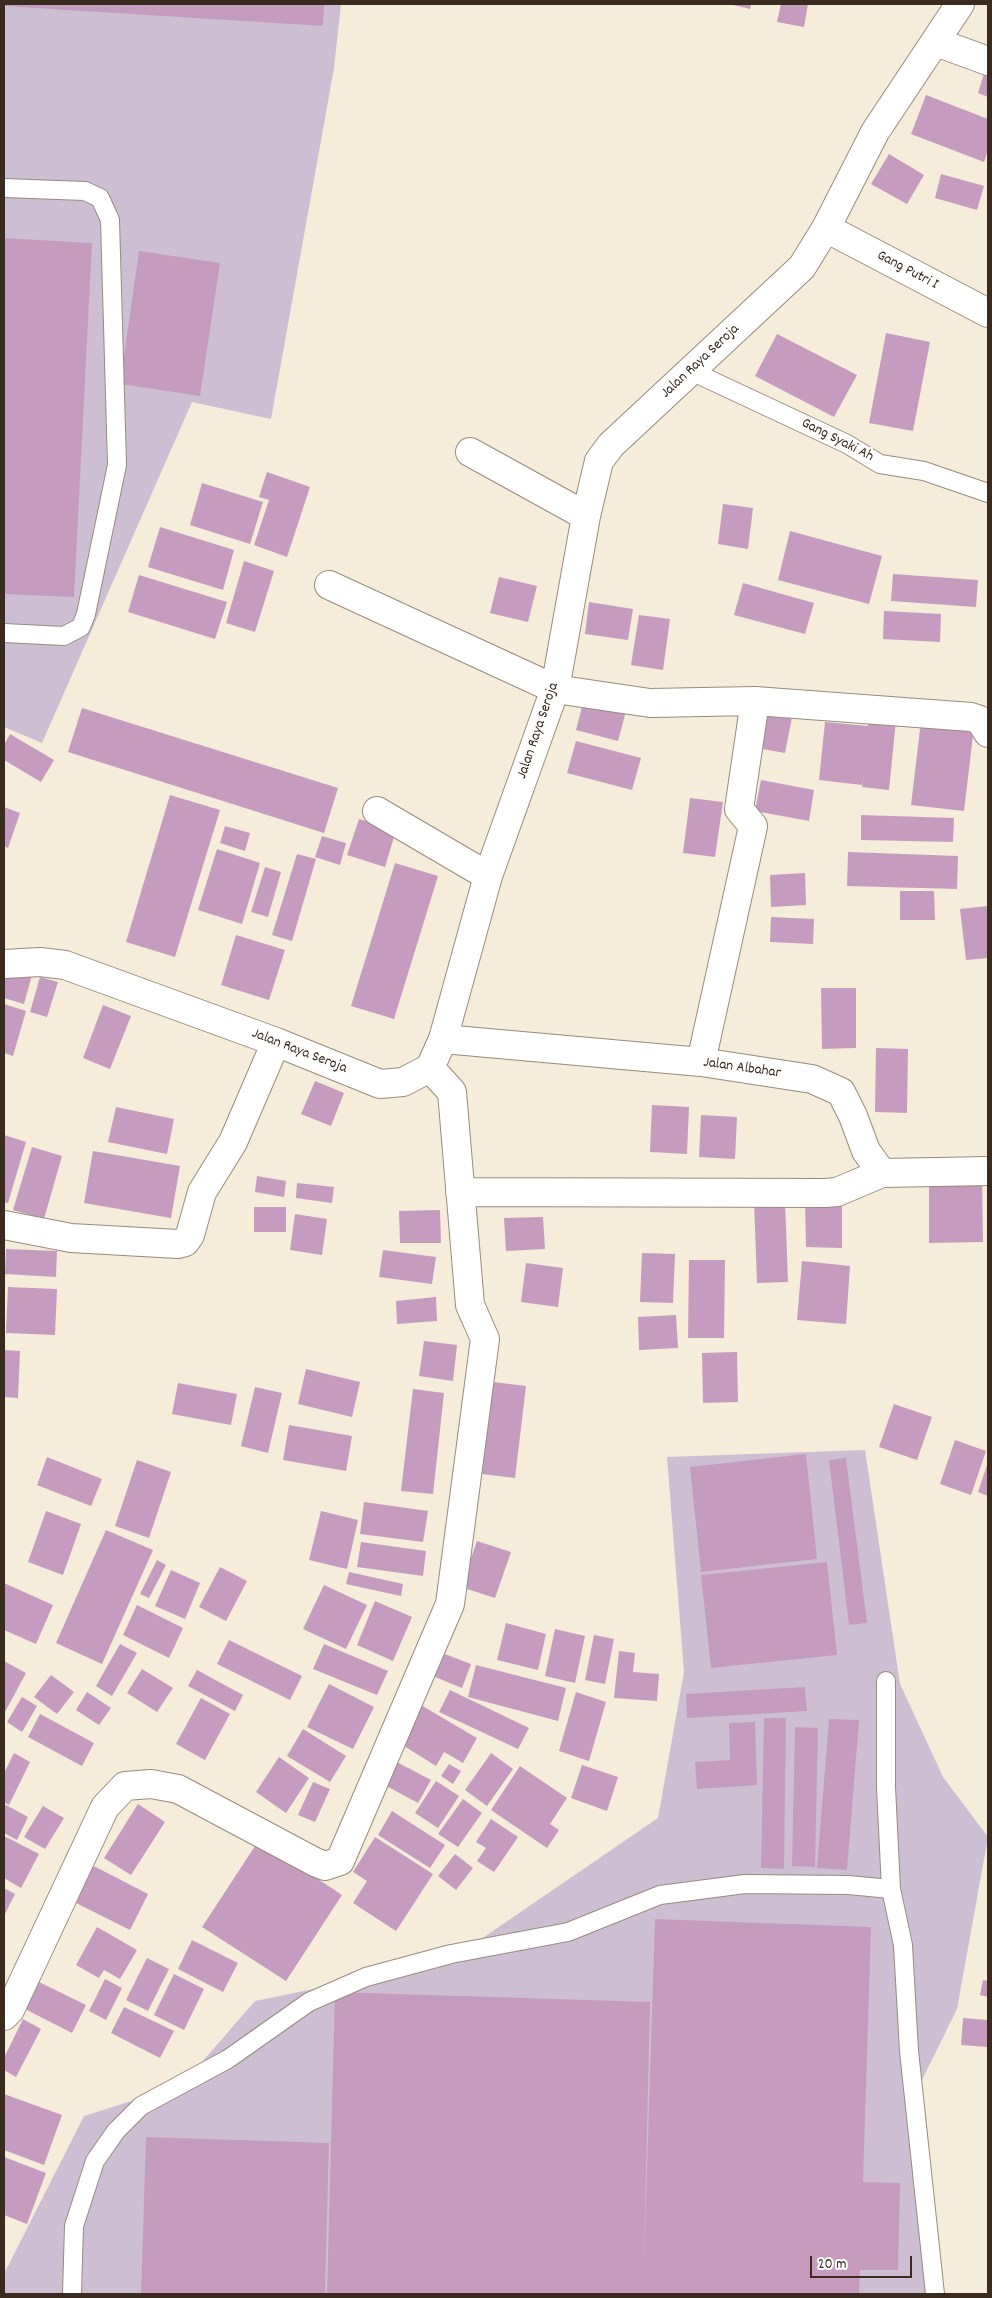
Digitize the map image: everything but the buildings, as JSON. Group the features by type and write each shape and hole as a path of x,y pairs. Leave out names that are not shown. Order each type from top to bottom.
{"street":[{"name":"Jalan Raya Seroja","path":"4,964 40,962 65,966 276,1042 380,1084 403,1082 430,1068 442,1040 488,876 555,689 586,516 599,461 604,454 802,267 826,228 875,132 960,4"},
{"path":"936,42 988,61"},
{"name":"Gang Putri I","path":"826,228 988,313"},
{"path":"470,452 586,516"},
{"path":"329,585 555,689 650,703 755,701 972,717 980,720 988,733"},
{"path":"701,1062 753,826 739,809 755,701"},
{"path":"377,811 488,876"},
{"name":"Jalan Albahar","path":"442,1040 701,1062 812,1079 840,1092 853,1116 866,1151 882,1173"},
{"path":"4,1226 71,1238 178,1244 185,1242 190,1235 202,1192 234,1142 276,1042"},
{"path":"4,2016 10,2010 104,1807 125,1786 151,1784 178,1789 315,1862 326,1866 340,1862 450,1604 485,1339 470,1305 452,1092 430,1068"},
{"path":"460,1192 825,1193 837,1192 882,1173 988,1171"}],"lane":[{"path":"4,188 85,192 100,198 110,220 118,465 86,614 81,627 64,636 4,633"},
{"name":"Gang Syaki Ah","path":"692,371 848,444 880,464 924,471 988,493"},
{"path":"886,1681 886,1787 891,1889 904,1945 909,2051 935,2294"},
{"path":"72,2294 74,2226 95,2161 116,2131 140,2106 228,2059 308,2002 366,1977 451,1954 568,1932 660,1895 746,1884 848,1885 891,1889"}],"shaded area":[{"path":"4,4 341,4 334,68 271,419 192,402 42,743 4,727"},
{"path":"865,1450 900,1684 943,1777 988,1837 957,2009 919,2086 929,2294 4,2294 4,2274 84,2116 182,2085 255,2001 449,1961 658,1818 684,1672 667,1457"}]}
